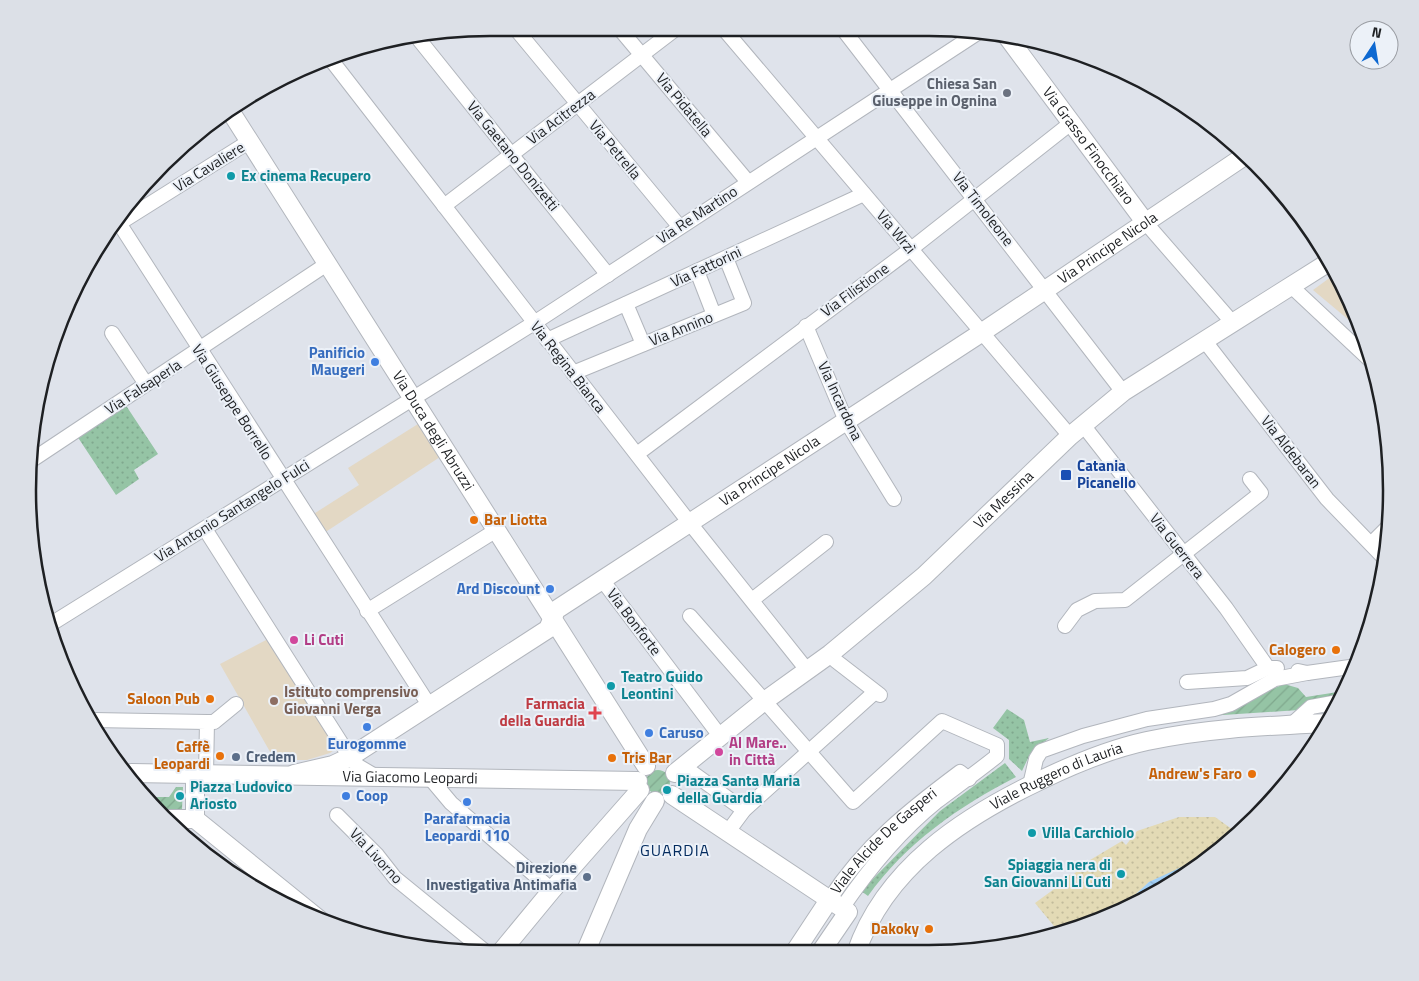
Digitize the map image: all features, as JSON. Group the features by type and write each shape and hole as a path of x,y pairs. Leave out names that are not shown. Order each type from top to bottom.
{"main road":[{"name":"Via Grasso Finocchiaro","path":"1013,44 1145,222"},
{"name":"Via Duca degli Abruzzi","path":"234,116 552,619 640,772"},
{"name":"Via Principe Nicola","path":"294,774 333,765 350,757 548,629 556,610 981,333 1045,288 1239,159"},
{"name":"Via Messina","path":"683,766 764,702 830,654 924,576 1076,431 1123,392 1323,266"},
{"name":"Viale Ruggero di Lauria","path":"860,945 875,912 900,878 918,859 967,821 1030,785 1079,762 1145,741 1202,732 1318,723"},
{"path":"507,945 552,890 618,815 640,772 656,762 683,766 672,794 663,800 655,801 645,796 640,772"},
{"path":"198,822 206,770"},
{"name":"Via Giacomo Leopardi","path":"135,773 206,770 376,777 604,781 640,772"},
{"path":"672,794 730,835 840,906"},
{"path":"588,945 638,829 655,801"},
{"path":"177,820 198,822 294,900"},
{"name":"Viale Alcide De Gasperi","path":"803,945 840,906"},
{"name":"Viale Alcide De Gasperi","path":"824,945 840,906"}],"street":[{"name":"Via Petrella","path":"522,36 679,226"},
{"name":"Via Pidatella","path":"626,36 748,182"},
{"name":"Via Acitrezza","path":"444,206 667,36"},
{"name":"Via Wrzì","path":"730,36 981,333 1076,431"},
{"name":"Via Timoleone","path":"848,36 1045,288 1123,392"},
{"name":"Via Re Martino","path":"413,397 534,323 679,226 891,91 970,38"},
{"name":"Via Gaetano Donizetti","path":"421,42 608,275"},
{"name":"Via Regina Bianca","path":"334,64 689,522 808,670"},
{"name":"Via Filistione","path":"637,454 911,249 1071,124"},
{"name":"Via Cavaliere","path":"126,219 250,141"},
{"name":"Via Fattorini","path":"547,340 864,194"},
{"name":"Via Grasso Finocchiaro","path":"1145,222 1232,322"},
{"name":"Via Giuseppe Borrello","path":"121,227 282,480 429,705"},
{"name":"Via Annino","path":"573,373 744,303 726,258"},
{"name":"Via Falsaperla","path":"37,456 327,264"},
{"path":"697,271 714,315"},
{"path":"1292,287 1361,352"},
{"path":"626,304 643,344"},
{"name":"Via Incardona","path":"806,326 846,421 894,499"},
{"path":"112,333 146,384"},
{"name":"Via Aldebaran","path":"1204,340 1327,499 1379,551"},
{"name":"Via Antonio Santangelo Fulci","path":"56,621 413,397"},
{"name":"Via Guerrera","path":"1076,431 1183,554 1226,608 1268,668"},
{"path":"1065,626 1076,610 1095,601 1125,600 1261,493 1250,479"},
{"path":"205,528 350,757 358,766 376,777"},
{"path":"367,611 495,531"},
{"path":"1372,543 1381,534"},
{"path":"752,600 826,542"},
{"name":"Via Bonforte","path":"603,580 720,736"},
{"path":"690,616 808,751"},
{"path":"730,835 746,808 808,751 877,694 836,661"},
{"path":"1030,785 1036,759 1041,752 1083,736 1147,719 1199,712 1231,704 1275,679 1346,667"},
{"path":"1187,682 1247,678 1268,668 1307,673"},
{"path":"98,720 214,722 236,704"},
{"path":"1291,725 1310,707 1330,704"},
{"path":"1199,712 1202,732"},
{"name":"Viale Alcide De Gasperi","path":"808,751 853,802 942,721 997,745 997,756 969,779 960,772 882,834 847,872 840,906"},
{"path":"206,770 207,722"},
{"path":"683,766 746,808"},
{"path":"430,778 451,803 552,890"},
{"name":"Via Livorno","path":"337,815 377,854 395,878 477,945"}],"shaded area":[{"path":"1330,278 1349,320 1313,290"},
{"path":"418,424 440,457 324,533 312,515 359,485 348,468"},
{"name":"Istituto comprensivo Giovanni Verga","path":"268,639 337,748 330,753 307,760 273,760 220,664"}],"green space":[{"path":"125,404 158,454 134,470 139,479 116,495 77,436 87,432 89,428"},
{"path":"1284,684 1298,688 1306,697 1335,692 1331,702 1299,710 1208,716"},
{"path":"1007,709 1024,720 1030,742 1049,738 1030,754 1022,771 1009,759 1009,740 993,728"},
{"path":"1005,763 1016,777 974,801 934,828 899,859 868,896 861,891 940,811"},
{"path":"658,770 666,774 670,782 666,790 658,794 650,790 646,782 650,774"},
{"path":"176,787 183,787 182,809 166,809 155,797 169,797"}],"sand":[{"name":"Spiaggia nera di San Giovanni Li Cuti","path":"1179,817 1215,817 1232,829 1181,868 1149,882 1133,896 1075,921 1054,927 1035,903 1061,884 1066,875 1073,875 1085,863 1122,841 1126,845 1137,831"}],"water":[{"path":"1184,866 1133,896 1149,882"}],"place":[{"name":"Chiesa San Giuseppe in Ognina","path":"1007,93"},
{"name":"Ex cinema Recupero","path":"231,176"},
{"name":"Panificio Maugeri","path":"375,362"},
{"name":"Catania Picanello","path":"1066,475"},
{"name":"Bar Liotta","path":"474,520"},
{"name":"Ard Discount","path":"550,589"},
{"name":"Li Cuti","path":"294,640"},
{"name":"Calogero","path":"1336,650"},
{"name":"Teatro Guido Leontini","path":"611,686"},
{"name":"Saloon Pub","path":"210,699"},
{"name":"Istituto comprensivo Giovanni Verga","path":"274,701"},
{"name":"Farmacia della Guardia","path":"595,713"},
{"name":"Eurogomme","path":"367,727"},
{"name":"Caruso","path":"649,733"},
{"name":"Al Mare.. in Città","path":"719,752"},
{"name":"Caffè Leopardi","path":"220,756"},
{"name":"Credem","path":"236,757"},
{"name":"Tris Bar","path":"612,758"},
{"name":"Andrew's Faro","path":"1252,774"},
{"name":"Piazza Santa Maria della Guardia","path":"667,790"},
{"name":"Piazza Ludovico Ariosto","path":"180,796"},
{"name":"Coop","path":"346,796"},
{"name":"Parafarmacia Leopardi 110","path":"467,802"},
{"name":"Villa Carchiolo","path":"1032,833"},
{"name":"Spiaggia nera di San Giovanni Li Cuti","path":"1121,874"},
{"name":"Direzione Investigativa Antimafia","path":"587,877"},
{"name":"Dakoky","path":"929,929"}],"district":[{"name":"GUARDIA","path":"675,850"}]}
